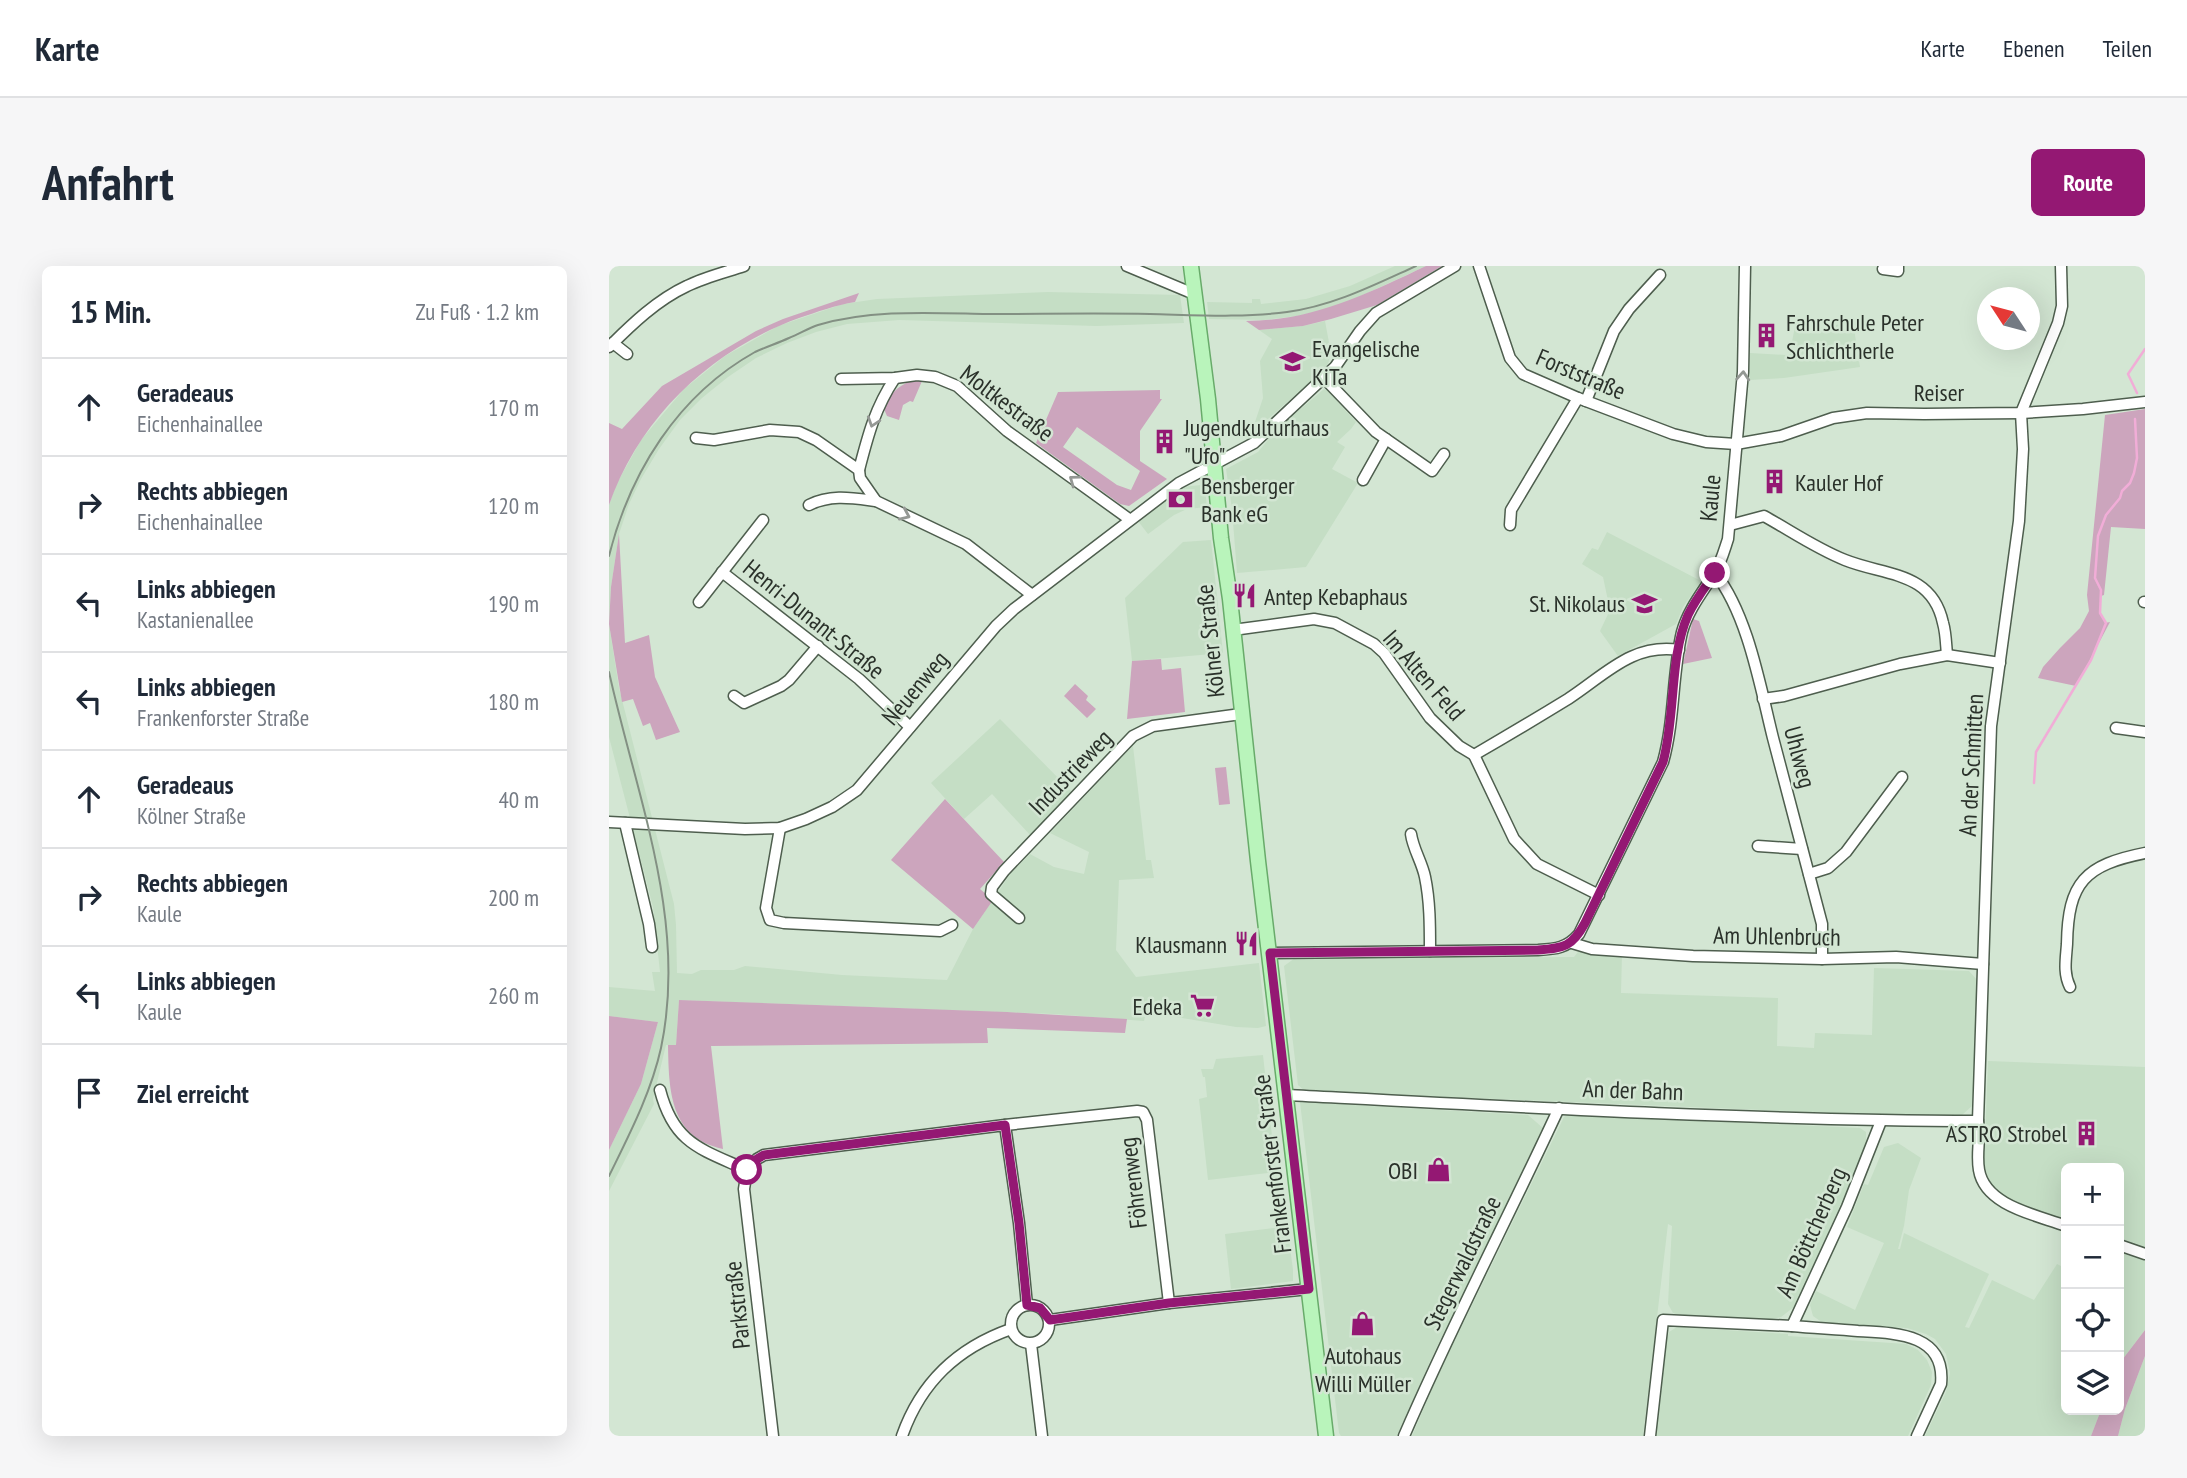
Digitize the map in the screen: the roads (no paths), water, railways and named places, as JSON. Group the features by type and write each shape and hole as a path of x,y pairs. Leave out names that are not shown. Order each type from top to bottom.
{"main road":[{"name":"Kölner Straße","path":"1191,266 1276,1011"},
{"name":"Frankenforster Straße","path":"1276,1011 1327,1436"}],"street":[{"path":"627,354 611,345 654,306 689,285 744,266"},
{"path":"1127,266 1194,293"},
{"name":"Neuenweg","path":"609,822 745,830 780,828 806,820 832,807 857,790 998,624 1129,519 1181,482 1254,443 1335,367 1376,313 1455,266"},
{"name":"Forststraße","path":"1479,266 1513,363 1528,377 1673,434 1706,442 1736,444"},
{"name":"Kaule","path":"1572,943 1599,895 1663,762 1670,736 1679,650 1688,615 1715,573 1723,553 1730,525 1743,372 1745,266"},
{"path":"1882,269 1898,271 1898,266"},
{"path":"2021,413 2058,323 2062,306 2061,266"},
{"path":"1510,525 1511,510 1582,400 1614,331 1629,309 1660,275"},
{"name":"Moltkestraße","path":"841,379 917,375 935,377 957,386 1007,431 1129,519"},
{"path":"876,501 860,478 859,470 873,417 895,378"},
{"path":"1324,378 1364,421 1432,471 1444,454"},
{"name":"Reiser","path":"1736,444 1781,436 1833,418 1859,414 2021,413 2145,402"},
{"name":"An der Schmitten","path":"2021,413 2023,449 2019,521 1991,726 1977,1121 1978,1167 1987,1190 2009,1205 2061,1224"},
{"path":"696,438 714,440 769,430 799,432 816,440 859,470"},
{"path":"1363,480 1386,439"},
{"path":"809,505 822,498 838,497 876,501 966,544 1032,595"},
{"path":"1730,525 1764,516 1845,560 1912,581 1927,590 1935,601 1943,623 1947,655"},
{"name":"Henri-Dunant-Straße","path":"699,602 763,520"},
{"name":"Henri-Dunant-Straße","path":"722,572 859,679 910,727"},
{"name":"Uhlweg","path":"1715,573 1725,585 1738,614 1763,699 1822,924 1822,959"},
{"name":"Im Alten Feld","path":"1233,630 1314,619 1335,623 1374,644 1384,653 1430,718 1459,746 1474,755"},
{"path":"734,696 744,703 781,687 818,646"},
{"path":"1599,895 1537,864 1514,839 1474,755 1568,699 1625,659 1662,648 1679,650"},
{"path":"1763,699 1784,696 1900,664 1947,655 2000,663"},
{"name":"Industrieweg","path":"1019,918 991,894 992,887 1004,871 1133,736 1153,726 1241,714"},
{"path":"2116,728 2145,732"},
{"path":"1809,874 1828,868 1846,852 1902,777"},
{"path":"625,823 652,947"},
{"path":"780,828 766,908 770,920 940,931 952,925"},
{"path":"1411,834 1412,845 1425,876 1430,908 1430,951"},
{"path":"1758,846 1803,849"},
{"path":"2070,987 2065,976 2067,919 2079,884 2106,863 2145,853"},
{"path":"1270,953 1547,949 1572,943"},
{"name":"Am Uhlenbruch","path":"1572,943 1592,949 1703,956 1822,959 1896,957 1983,964"},
{"path":"660,1090 665,1111 683,1136 695,1146 747,1170 764,1155 1005,1125 1027,1305"},
{"name":"An der Bahn","path":"1287,1095 1498,1107 1881,1121 1977,1121"},
{"name":"Stegerwaldstraße","path":"1404,1436 1559,1108"},
{"name":"Föhrenweg","path":"1005,1125 1143,1112 1147,1120 1169,1303"},
{"name":"Am Böttcherberg","path":"1650,1436 1663,1320 1792,1326 1847,1207 1881,1121"},
{"name":"Parkstraße","path":"747,1170 744,1189 773,1436"},
{"path":"2124,1247 2145,1254"},
{"path":"1050,1320 1169,1303 1309,1289"},
{"path":"1027,1305 1040,1308 1050,1320 1045,1336 1039,1342 1031,1344 1018,1340 1011,1329 1013,1315 1027,1305"},
{"path":"1792,1326 1908,1335 1925,1344 1939,1362 1941,1384 1917,1436"},
{"path":"901,1436 915,1404 947,1365 966,1350 991,1336 1011,1329"},
{"path":"1031,1344 1042,1436"}],"waterway":[{"path":"2137,393 2128,374 2145,349"},
{"path":"2034,783 2036,752 2091,660 2106,623 2100,613 2101,590 2095,578 2098,536 2106,515 2120,498 2134,473 2137,458 2135,419"}],"tram line":[{"path":"609,556 618,525 644,466 681,413 727,370 755,352 818,325 859,316 902,313 1219,316 1270,314 1337,300 1416,266"},
{"path":"609,672 655,858 664,905 668,953 668,1000 657,1065 639,1114 609,1176"}],"place":[{"name":"Fahrschule Peter Schlichtherle","path":"1766,336"},
{"name":"Evangelische KiTa","path":"1292,362"},
{"name":"Jugendkulturhaus \"Ufo\"","path":"1164,441"},
{"name":"Kauler Hof","path":"1775,482"},
{"name":"Bensberger Bank eG","path":"1181,499"},
{"name":"Antep Kebaphaus","path":"1244,596"},
{"name":"St. Nikolaus","path":"1645,603"},
{"name":"Klausmann","path":"1247,944"},
{"name":"Edeka","path":"1202,1006"},
{"name":"ASTRO Strobel","path":"2087,1133"},
{"name":"OBI","path":"1438,1170"},
{"name":"Autohaus Willi Müller","path":"1363,1324"}]}
